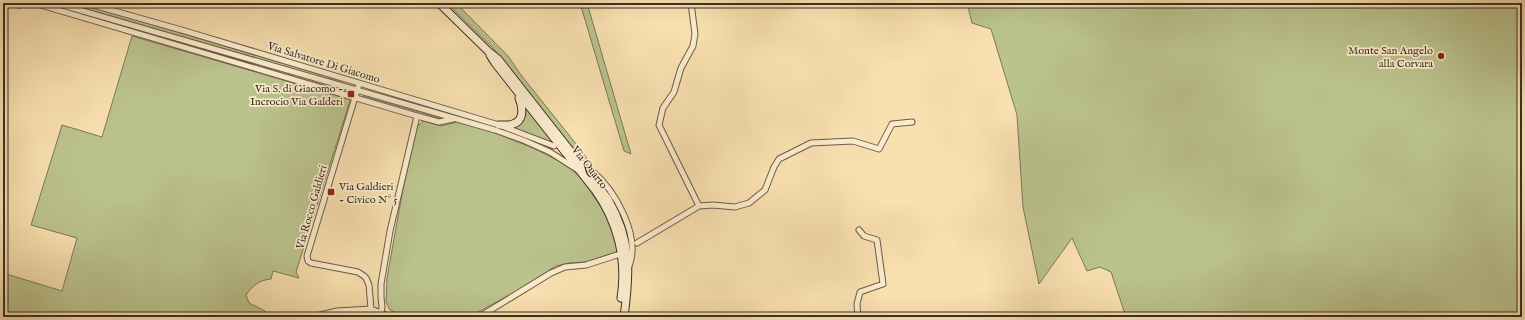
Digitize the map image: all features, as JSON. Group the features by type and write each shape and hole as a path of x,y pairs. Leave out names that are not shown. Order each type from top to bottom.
{"street":[{"path":"3,7 4,3"},
{"name":"Via Salvatore Di Giacomo","path":"34,3 416,116 438,122 452,118"},
{"name":"Via Salvatore Di Giacomo","path":"55,3 523,140 550,152 579,171"},
{"name":"Via Salvatore Di Giacomo","path":"86,3 192,33 499,125 554,146"},
{"name":"Via Quarto","path":"439,3 498,59 605,194 621,226 628,252 628,284 624,317"},
{"path":"692,3 695,34 693,46 680,68 674,92 663,108 659,125 699,206"},
{"name":"Via Quarto","path":"488,51 495,63 602,199 612,218 619,240 622,258 623,278 619,317"},
{"name":"Via Rocco Galdieri","path":"359,84 307,256 308,261 311,263 358,272 364,276 369,286 371,309"},
{"path":"499,125 509,125 520,118 522,107 519,94"},
{"path":"381,312 382,284 389,239 416,116"},
{"path":"637,243 699,206 713,205 735,208 750,203 765,190 774,167 779,159 811,143 853,141 879,149 892,124 912,122"},
{"path":"592,170 608,188 617,202 627,224 632,245 632,258 629,267"},
{"path":"858,317 857,304 860,292 883,284 877,240 864,236 859,230"},
{"path":"479,317 551,273 565,267 586,265 617,255"},
{"path":"368,317 371,309"},
{"path":"320,315 337,311 371,309 390,317"}],"green space":[{"path":"447,3 456,3 508,56 521,75 581,150 593,168 590,171 493,48"},
{"path":"580,3 587,3 631,154 624,151"},
{"path":"967,3 1522,3 1522,317 1126,317 1111,272 1100,267 1087,271 1072,238 1039,284 1023,207 1017,115 991,29 972,23"},
{"path":"83,8 95,8 326,76 347,85"},
{"path":"83,15 351,93 351,94"},
{"path":"132,36 348,99 350,101 296,272 299,278 273,271 271,279 256,284 246,295 249,303 265,311 263,317 3,317 3,273 62,291 77,238 31,225 62,125 102,137"},
{"path":"363,96 440,118 439,120 363,98"},
{"path":"525,109 527,109 555,144 555,146 551,142 512,127"},
{"path":"423,121 441,126 457,122 493,132 533,148 559,161 582,179 608,217 619,251 586,262 569,263 556,266 513,293 469,317 402,317 390,310 386,302 387,278 403,189 417,127"}],"place":[{"name":"Monte San Angelo alla Corvara","path":"1441,56"},
{"name":"Via S. di Giacomo - Incrocio Via Galderi","path":"351,94"},
{"name":"Via Galdieri - Civico N° 5","path":"331,192"}]}
